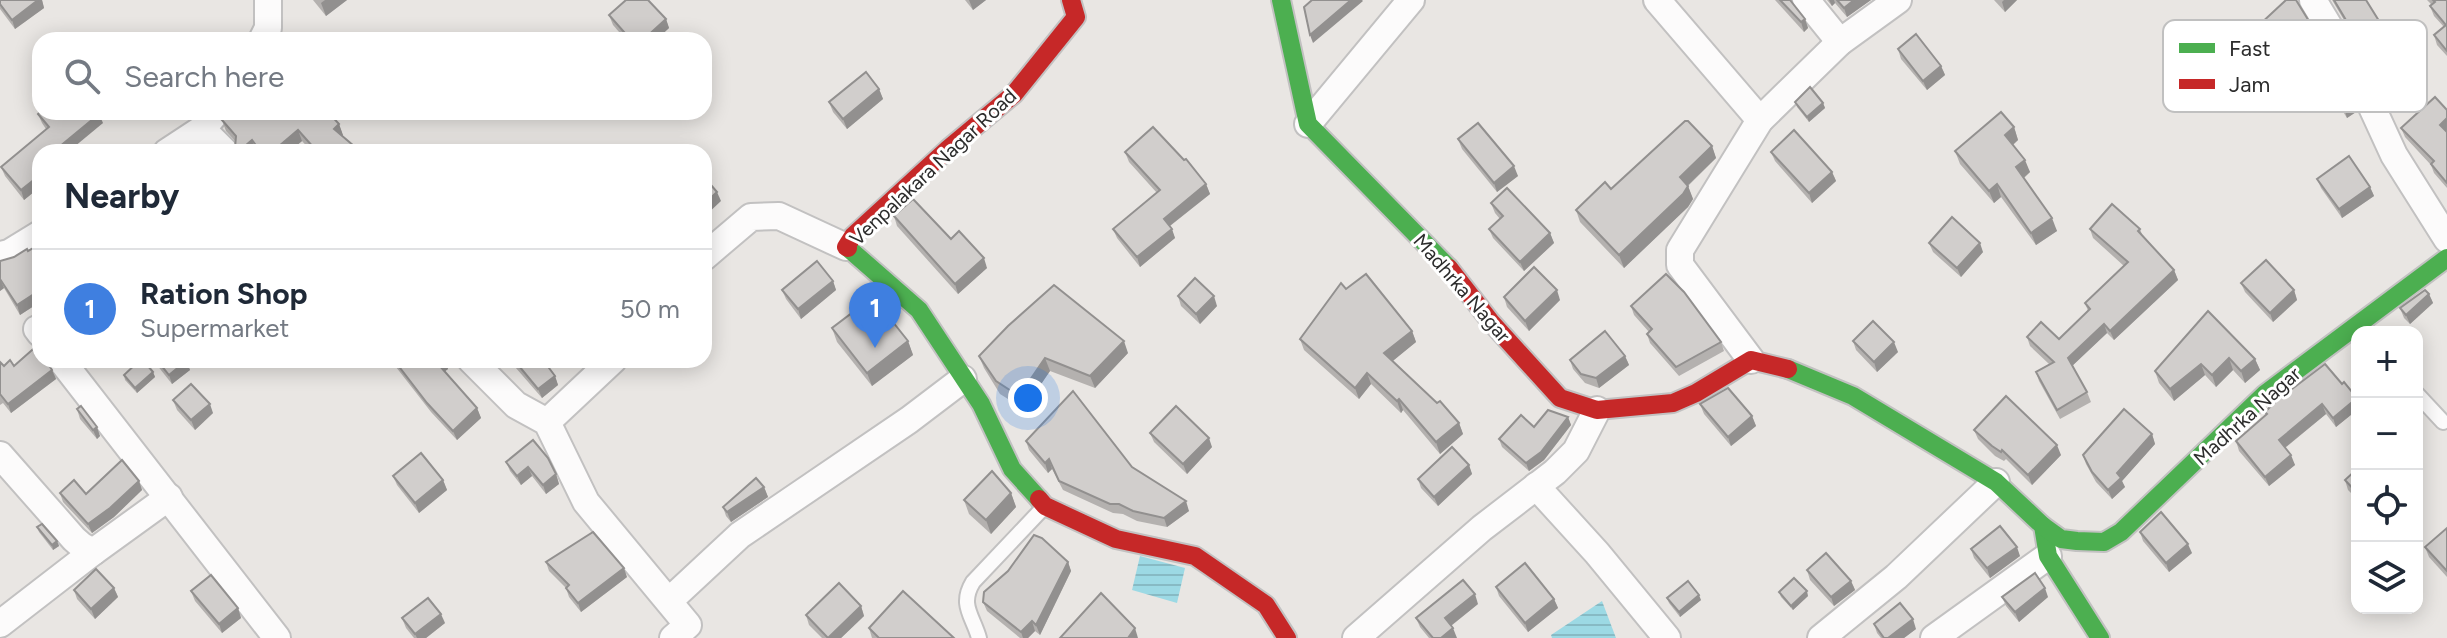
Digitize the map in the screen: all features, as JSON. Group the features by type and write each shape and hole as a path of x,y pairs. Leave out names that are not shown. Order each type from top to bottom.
{"street":[{"path":"266,32 268,0"},
{"path":"1054,0 1074,8"},
{"path":"1281,0 1308,124"},
{"path":"1308,124 1411,0"},
{"path":"1657,0 1760,120"},
{"path":"1806,0 1840,42"},
{"path":"1751,360 1680,265 1680,250 1760,120 1840,42 1898,0"},
{"path":"2313,0 2325,20"},
{"name":"Venpalakara Nagar Road","path":"850,250 853,236 1014,94 1074,8"},
{"path":"2374,112 2394,155 2447,239"},
{"path":"178,144 209,121 221,144"},
{"name":"Madhrka Nagar","path":"1308,124 1440,257 1491,322 1560,398 1597,410 1673,403 1751,360 1798,372 1853,396 1996,482 2061,539 2104,542 2121,532 2265,394 2351,334"},
{"path":"712,250 751,217 779,216 850,250 919,310 981,404 1012,469 1045,506 1116,539 1195,556 1266,605 1287,638"},
{"path":"0,255 32,239"},
{"name":"Madhrka Nagar","path":"2362,326 2447,258"},
{"path":"67,368 277,638"},
{"path":"479,368 516,405 547,422 586,502 669,601 688,634"},
{"path":"547,422 604,368"},
{"path":"669,601 740,535 909,420 963,379"},
{"path":"1356,638 1576,451 1597,410"},
{"path":"0,455 74,539 93,552"},
{"path":"1821,638 1896,577 1996,482"},
{"path":"1536,486 1597,553 1667,638"},
{"path":"0,624 169,497"},
{"path":"2043,526 2048,556 2100,638"},
{"path":"1934,638 2048,556"}],"lane":[{"path":"2421,398 2443,422"},
{"path":"979,638 966,605 967,592 1045,506"}],"water":[{"path":"1140,556 1185,568 1177,603 1132,590"},
{"path":"1602,601 1616,638 1552,638 1551,635"}],"building":[{"path":"0,0 38,0 12,20"},
{"path":"626,0 648,0 666,19 652,32 624,32 609,15"},
{"path":"1312,0 1351,0 1310,35 1304,7"},
{"path":"1780,0 1790,0 1805,19 1801,22"},
{"path":"1837,0 1854,0 1844,8"},
{"path":"2286,0 2296,0 2308,20 2264,20"},
{"path":"2334,0 2366,0 2378,20 2346,20"},
{"path":"2433,0 2447,0 2447,51 2434,35 2446,25 2430,6 2435,2"},
{"path":"1916,34 1941,66 1923,81 1898,49"},
{"path":"866,72 879,89 843,119 829,102"},
{"path":"1810,87 1823,103 1807,117 1795,102"},
{"path":"2435,97 2447,110 2447,118 2440,125 2447,132 2447,183 2431,164 2434,161 2401,128 2419,112 2427,112 2427,104"},
{"path":"2001,112 2014,127 2005,135 2025,160 2016,167 2052,218 2031,233 1997,184 1989,191 1955,151"},
{"path":"43,120 92,120 63,144 32,144 32,181 21,190 1,167 49,127"},
{"path":"222,120 335,120 339,124 334,129 352,144 310,144 298,130 281,144 255,144 252,140 247,144 235,144 236,136"},
{"path":"1685,121 1712,146 1680,177 1688,186 1683,194 1619,255 1576,210 1605,182 1611,189"},
{"path":"1478,123 1514,166 1494,183 1458,139"},
{"path":"1153,127 1206,184 1164,219 1172,229 1137,257 1113,229 1160,190 1125,152"},
{"path":"1794,130 1832,172 1809,193 1771,152"},
{"path":"2349,156 2370,187 2339,209 2317,179"},
{"path":"1507,188 1550,233 1520,262 1489,229 1503,216 1491,203"},
{"path":"913,199 951,239 959,231 984,258 955,284 894,216"},
{"path":"2112,204 2140,229 2138,231 2174,270 2110,331 2104,324 2068,358 2087,392 2057,410 2036,372 2054,362 2027,337 2041,322 2059,339 2090,309 2085,303 2128,262 2090,229"},
{"path":"1952,217 1980,243 1957,268 1929,243"},
{"path":"32,249 32,295 17,305 0,279 0,261"},
{"path":"2266,260 2294,290 2270,313 2241,283"},
{"path":"817,261 833,281 798,309 782,290"},
{"path":"1534,267 1557,290 1525,321 1504,297"},
{"path":"1366,274 1412,331 1384,353 1437,403 1440,401 1459,423 1436,442 1399,399 1397,401 1367,373 1355,388 1300,339 1341,283 1346,289"},
{"path":"1666,274 1684,292 1721,342 1676,367 1647,334 1652,329 1631,306"},
{"path":"1195,278 1214,296 1196,314 1178,296"},
{"path":"1054,285 1124,341 1090,376 1045,358 1019,396 996,381 979,356"},
{"path":"2425,290 2429,294 2406,315 2400,308"},
{"path":"873,297 908,341 867,373 832,328"},
{"path":"2208,311 2255,359 2241,371 2229,358 2212,375 2201,364 2170,389 2155,371"},
{"path":"1873,321 1894,342 1874,362 1853,341"},
{"path":"1605,331 1625,356 1596,378 1581,374 1570,360"},
{"path":"32,350 32,368 52,370 8,404 0,394 0,362 4,366 10,360 14,366"},
{"path":"2325,364 2351,391 2351,403 2333,418 2322,404 2279,440 2291,455 2265,477 2236,441 2267,414 2265,412"},
{"path":"131,368 150,368 153,372 135,388 124,375"},
{"path":"163,368 178,368 169,375"},
{"path":"400,368 442,368 477,408 453,431"},
{"path":"521,368 549,368 555,376 538,389"},
{"path":"191,384 210,404 191,420 173,400"},
{"path":"1728,388 1752,416 1728,437 1700,404"},
{"path":"1073,391 1132,467 1186,501 1164,518 1110,504 1059,481 1049,459 1045,463 1026,441"},
{"path":"2006,396 2057,445 2028,475 2002,450 1992,446 1974,430"},
{"path":"81,406 97,427 93,430 77,409"},
{"path":"1176,406 1209,438 1183,464 1150,433"},
{"path":"2124,409 2152,434 2117,473 2121,478 2108,490 2092,472 2083,455"},
{"path":"1548,410 1568,417 1541,452 1526,463 1499,439 1521,415 1534,427"},
{"path":"533,440 556,474 543,485 528,467 517,476 506,462"},
{"path":"1452,447 1469,465 1434,497 1418,479"},
{"path":"421,453 443,480 415,503 393,476"},
{"path":"122,460 139,481 88,524 60,493 74,480 86,494"},
{"path":"992,471 1011,493 986,520 964,500"},
{"path":"756,478 764,487 727,512 723,507"},
{"path":"2161,512 2188,544 2166,563 2140,532"},
{"path":"42,524 57,541 52,545 37,527"},
{"path":"2000,526 2017,547 1987,568 1971,549"},
{"path":"2447,528 2447,571 2425,547"},
{"path":"593,532 624,568 578,603 566,588 569,585 546,562"},
{"path":"1034,535 1042,538 1068,562 1036,625 1032,621 1021,632 983,602 984,592 1008,571"},
{"path":"1826,553 1851,581 1831,597 1807,570"},
{"path":"1525,563 1554,599 1525,623 1496,587"},
{"path":"96,569 114,588 91,609 74,590"},
{"path":"2035,573 2045,588 2015,612 2002,597"},
{"path":"211,575 238,608 219,624 191,591"},
{"path":"1794,578 1807,591 1791,606 1779,592"},
{"path":"1463,580 1475,594 1445,618 1453,628 1441,638 1433,638 1416,618"},
{"path":"1688,581 1699,595 1679,612 1667,598"},
{"path":"839,583 861,606 828,638 806,615"},
{"path":"903,591 954,638 879,638 869,628"},
{"path":"1101,593 1135,628 1128,638 1060,638"},
{"path":"428,598 441,614 415,634 402,618"},
{"path":"1900,603 1913,619 1884,638 1874,624"}],"traffic: fast":[{"path":"1281,0 1308,124 1449,268"},
{"path":"848,248 919,310 981,404 1012,469 1039,499"},
{"path":"2043,526 2061,539 2077,541 2104,542 2121,532 2265,394 2447,258"},
{"path":"1788,369 1853,396 1996,482 2043,526 2048,556 2100,638"}],"traffic: jam":[{"path":"848,248 853,236 948,149 1014,94 1076,17 1071,0"},
{"path":"1449,268 1491,322 1560,398 1597,410 1673,403 1751,360 1788,369"},
{"path":"1039,499 1045,506 1116,539 1195,556 1266,605 1287,638"}],"place":[{"name":"Ration Shop","path":"875,348"}]}
